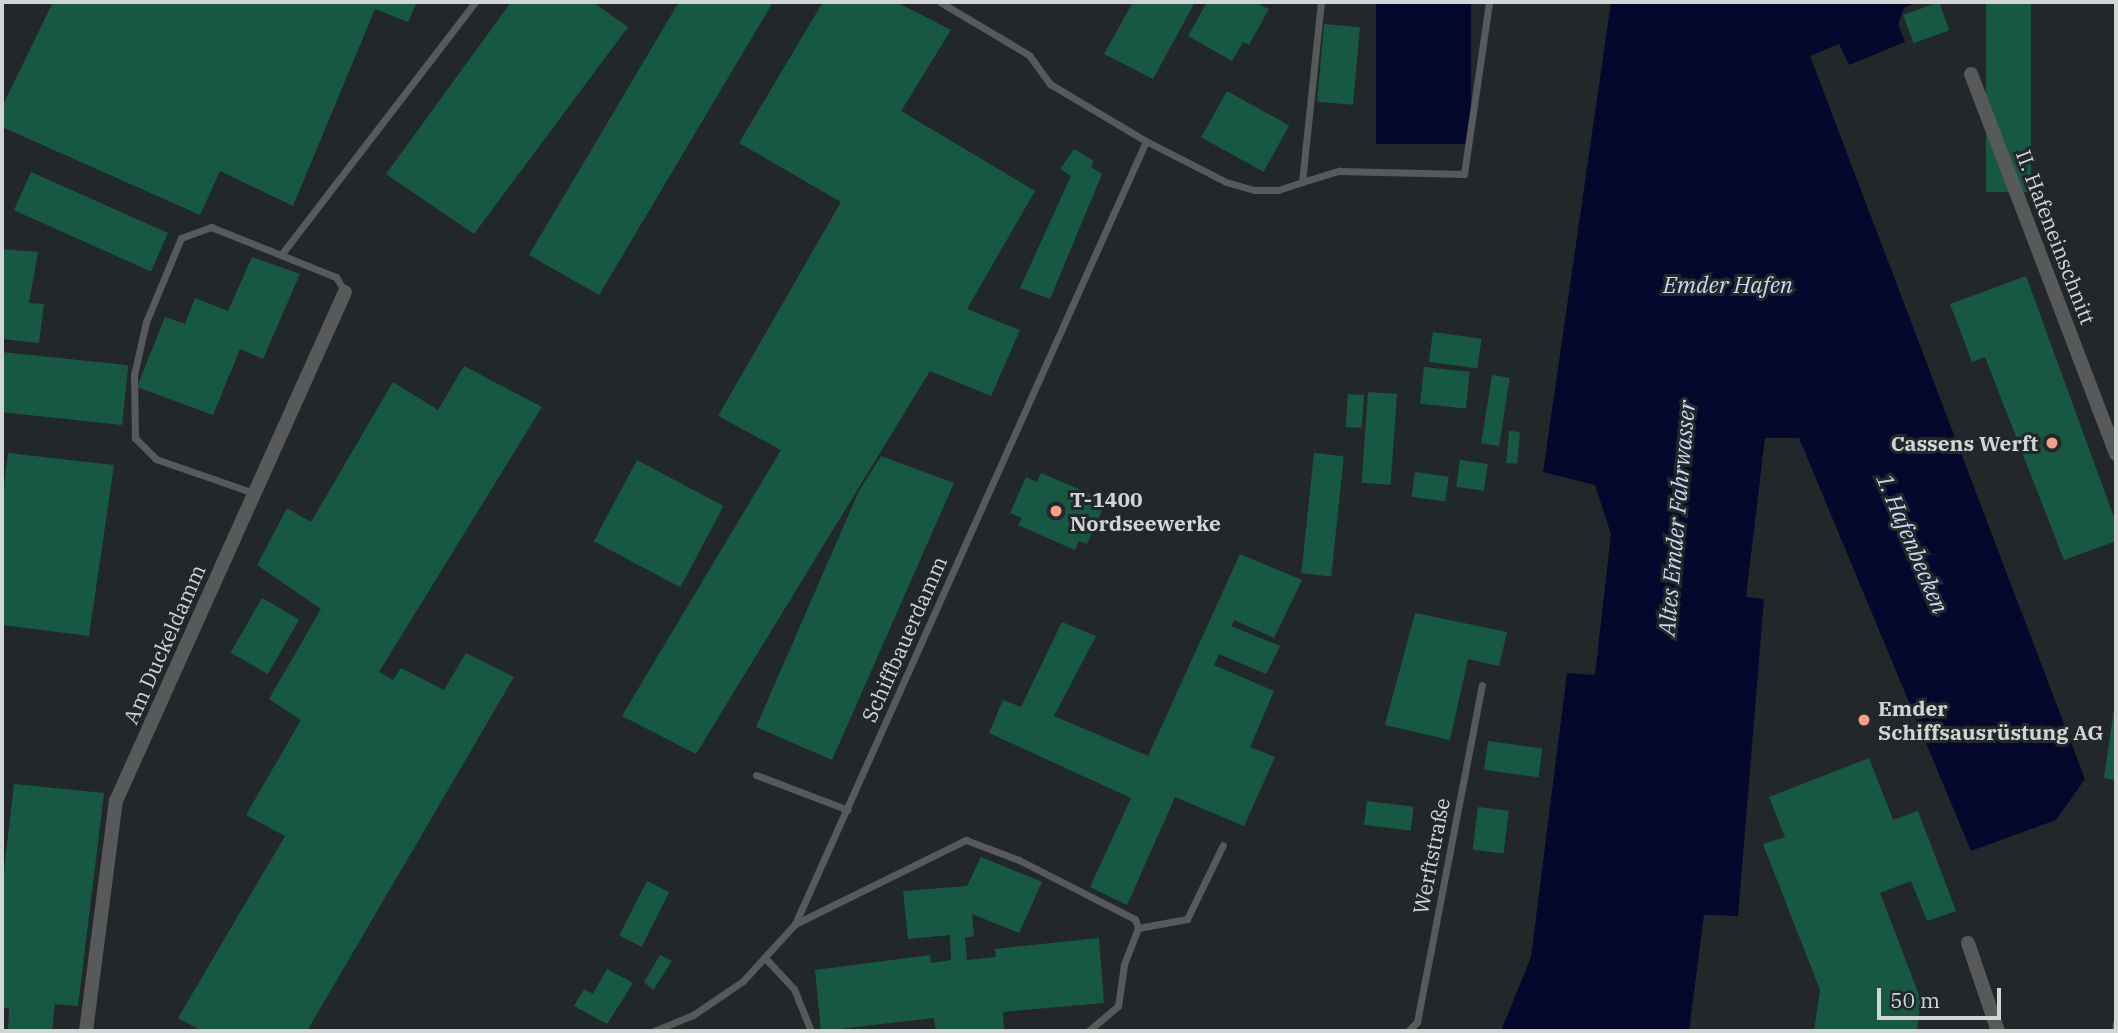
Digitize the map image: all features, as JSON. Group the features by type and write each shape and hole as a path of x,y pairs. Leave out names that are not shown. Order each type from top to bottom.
{"street":[{"name":"II. Hafeneinschnitt","path":"1971,74 2116,454"},
{"name":"Am Duckeldamm","path":"86,1031 117,801 345,292"},
{"path":"1968,943 1998,1031"}],"lane":[{"path":"281,255 475,2"},
{"path":"940,2 1029,55 1050,85 1146,141 1226,183 1254,190 1278,190 1339,172 1464,174 1489,2"},
{"path":"1302,181 1321,2"},
{"name":"Schiffbauerdamm","path":"654,1031 718,1000 766,959 795,924 848,810 1116,202 1146,141"},
{"path":"254,493 156,459 135,438 134,375 146,322 181,238 211,227 336,277 345,292"},
{"name":"Werftstraße","path":"1408,1031 1417,1022 1482,685"},
{"path":"755,775 848,810"},
{"path":"795,924 967,840 1083,891 1135,919 1138,928 1124,965 1118,1006 1088,1031"},
{"path":"1138,928 1187,919 1223,845"},
{"path":"766,959 794,989 811,1031"},
{"path":"2115,1031 2116,1023"}],"water":[{"path":"1376,2 1471,2 1471,144 1376,144"},
{"name":"Emder Hafen","path":"1611,2 1918,2 1904,8 1898,24 1905,42 1849,65 1839,44 1810,56 2085,779 2056,820 1971,851 1799,438 1765,438 1746,597 1764,599 1738,916 1704,915 1689,1031 1501,1031 1531,957 1567,673 1595,675 1611,534 1595,485 1543,472"}],"building":[{"path":"53,2 417,2 408,22 375,9 293,206 220,171 200,215 2,127 2,107"},
{"path":"511,2 593,2 628,27 474,234 386,174"},
{"path":"679,2 773,2 599,295 529,255"},
{"path":"823,2 896,2 951,30 901,111 1035,191 967,309 1020,330 991,396 930,371 696,754 622,716 781,450 718,416 841,202 739,143"},
{"path":"1133,2 1195,2 1153,79 1104,54"},
{"path":"1207,2 1262,2 1260,5 1269,9 1249,45 1243,42 1232,61 1188,36"},
{"path":"1939,2 1949,30 1914,43 1903,15"},
{"path":"1986,2 2031,2 2031,192 1986,192"},
{"path":"1324,24 1360,27 1353,105 1317,102"},
{"path":"1227,91 1289,125 1263,172 1201,137"},
{"path":"1074,149 1094,161 1091,167 1102,174 1050,299 1020,288 1071,176 1060,169"},
{"path":"31,172 168,233 151,271 14,210"},
{"path":"2,249 38,252 29,303 44,304 39,343 2,339"},
{"path":"252,257 300,274 263,359 240,349 213,415 137,387 165,317 185,324 195,298 228,311"},
{"name":"Cassens Werft","path":"2026,276 2116,523 2116,541 2064,560 1985,357 1972,362 1950,304"},
{"path":"1433,332 1482,339 1477,369 1429,362"},
{"path":"2,352 128,365 122,425 2,412"},
{"path":"464,366 542,407 379,672 393,680 401,668 444,690 466,653 514,677 307,1031 202,1031 178,1018 285,836 246,815 301,720 269,699 321,609 257,565 287,508 311,522 393,382 438,410"},
{"path":"1424,367 1470,372 1466,409 1420,404"},
{"path":"1492,375 1510,378 1499,446 1481,443"},
{"path":"1368,392 1397,394 1391,485 1362,483"},
{"path":"1348,394 1364,395 1362,428 1346,427"},
{"path":"1509,431 1520,432 1517,464 1506,463"},
{"path":"8,453 114,465 89,636 2,625 2,501"},
{"path":"1314,453 1344,456 1331,576 1301,573"},
{"path":"881,456 954,483 832,760 756,727 859,491"},
{"path":"637,460 724,506 680,587 594,541"},
{"path":"1460,460 1488,464 1484,491 1456,487"},
{"path":"1415,472 1449,477 1445,501 1412,497"},
{"name":"T-1400 Nordseewerke","path":"1041,473 1100,498 1097,506 1103,508 1087,544 1079,541 1075,550 1018,525 1022,518 1010,513 1026,477 1037,482"},
{"path":"1240,554 1302,580 1274,638 1234,620 1231,626 1280,646 1266,674 1219,654 1214,665 1274,691 1250,747 1275,757 1244,826 1175,797 1127,905 1090,887 1131,798 989,733 1003,700 1021,707 1062,622 1096,636 1054,716 1148,756"},
{"path":"262,598 299,620 268,674 231,653"},
{"path":"1415,613 1507,632 1499,666 1468,659 1450,740 1385,725"},
{"path":"2116,702 2116,780 2104,778"},
{"path":"1488,741 1542,749 1538,777 1484,770"},
{"path":"1869,758 1893,820 1918,811 1956,911 1927,921 1911,881 1880,893 1921,1000 1917,1031 1814,1031 1820,990 1763,844 1785,837 1769,797"},
{"path":"14,784 104,793 78,1006 55,1004 52,1031 8,1031 9,1008 2,1008 2,887"},
{"path":"1367,801 1414,807 1411,831 1364,825"},
{"path":"1478,807 1509,811 1504,853 1473,850"},
{"path":"981,857 1042,882 1019,933 972,914 974,936 965,938 967,960 996,957 995,949 1099,938 1104,1003 1003,1012 1004,1031 936,1031 934,1018 821,1031 815,970 930,955 931,963 951,960 950,935 908,939 903,891 967,886"},
{"path":"647,881 669,892 642,947 619,935"},
{"path":"660,955 672,961 653,990 644,982"},
{"path":"607,969 633,983 607,1024 574,1006 584,989 593,994"}],"place":[{"name":"Cassens Werft","path":"2052,443"},
{"name":"T-1400 Nordseewerke","path":"1056,511"},
{"name":"Emder Schiffsausrüstung AG","path":"1864,720"}],"water label":[{"name":"Altes Emder Fahrwasser","path":"1676,518"},
{"name":"1. Hafenbecken","path":"1913,543"}]}
